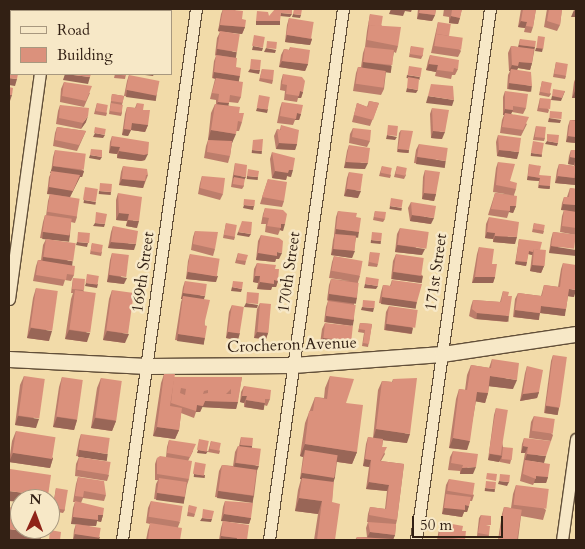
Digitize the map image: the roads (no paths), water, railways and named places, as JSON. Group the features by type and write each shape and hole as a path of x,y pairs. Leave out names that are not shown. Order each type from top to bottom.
{"street":[{"name":"169th Street","path":"122,540 196,9"},
{"name":"170th Street","path":"269,540 343,9"},
{"name":"171st Street","path":"416,540 490,9"},
{"path":"9,299 40,75"},
{"name":"Crocheron Avenue","path":"9,359 146,366 293,365 442,354 576,334"},
{"path":"562,540 576,439"}]}
